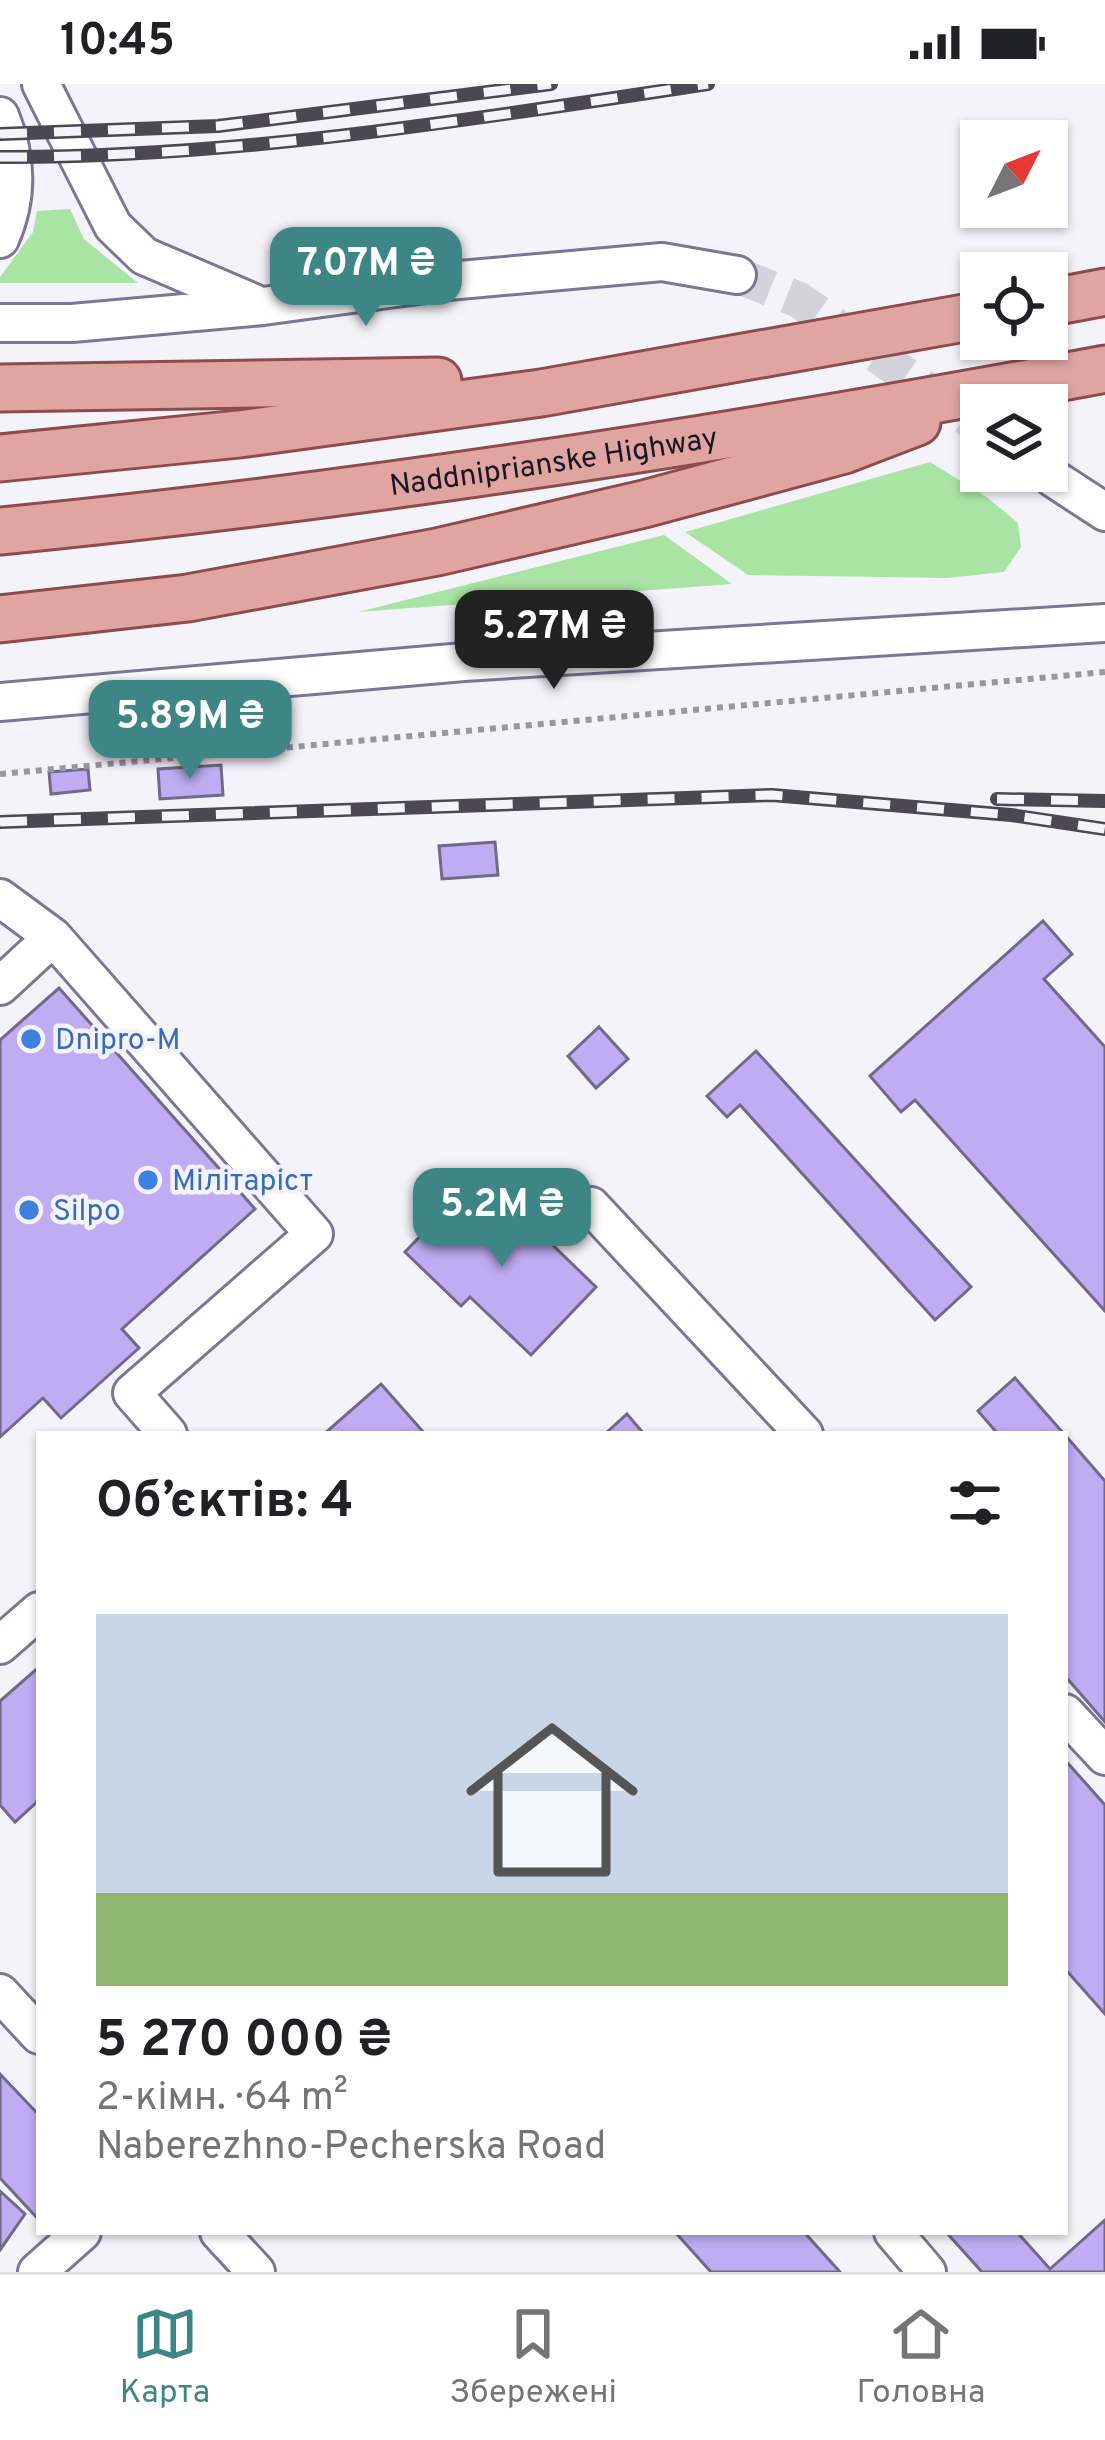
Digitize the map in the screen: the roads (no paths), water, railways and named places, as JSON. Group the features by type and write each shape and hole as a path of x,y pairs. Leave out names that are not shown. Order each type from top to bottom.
{"main road":[{"path":"1068,299 1105,292"},
{"path":"0,458 239,434 541,394 960,319"},
{"path":"0,388 398,384 758,354"},
{"name":"Naddniprianske Highway","path":"1025,384 1105,369"},
{"name":"Naddniprianske Highway","path":"0,531 441,478 960,395"},
{"path":"0,619 298,580 666,498 844,450 960,405"}],"street":[{"path":"41,84 113,226 156,263 263,306"},
{"path":"0,116 14,172 13,211 0,239"},
{"path":"0,323 72,323 263,306 448,281 662,262 737,274"},
{"path":"1068,488 1105,512"},
{"path":"0,702 464,662 1105,623"},
{"path":"0,898 53,937 314,1234 132,1393 165,1431"},
{"path":"0,986 53,937"},
{"path":"591,1206 801,1431"},
{"path":"0,1645 36,1614"},
{"path":"1068,1716 1105,1756"},
{"path":"0,1993 36,2033"},
{"path":"37,2272 79,2235"},
{"path":"222,2235 256,2272"},
{"path":"896,2235 927,2272"}],"tunnel":[{"path":"737,275 799,300 960,413"}],"railway":[{"path":"0,134 218,126 551,84"},
{"path":"0,157 267,144 708,84"},
{"path":"0,822 772,795 1011,815 1105,829"},
{"path":"997,799 1105,801"}],"place":[{"name":"Dnipro-M","path":"31,1039"},
{"name":"Мілітаріст","path":"148,1180"},
{"name":"Silpo","path":"29,1210"}]}
